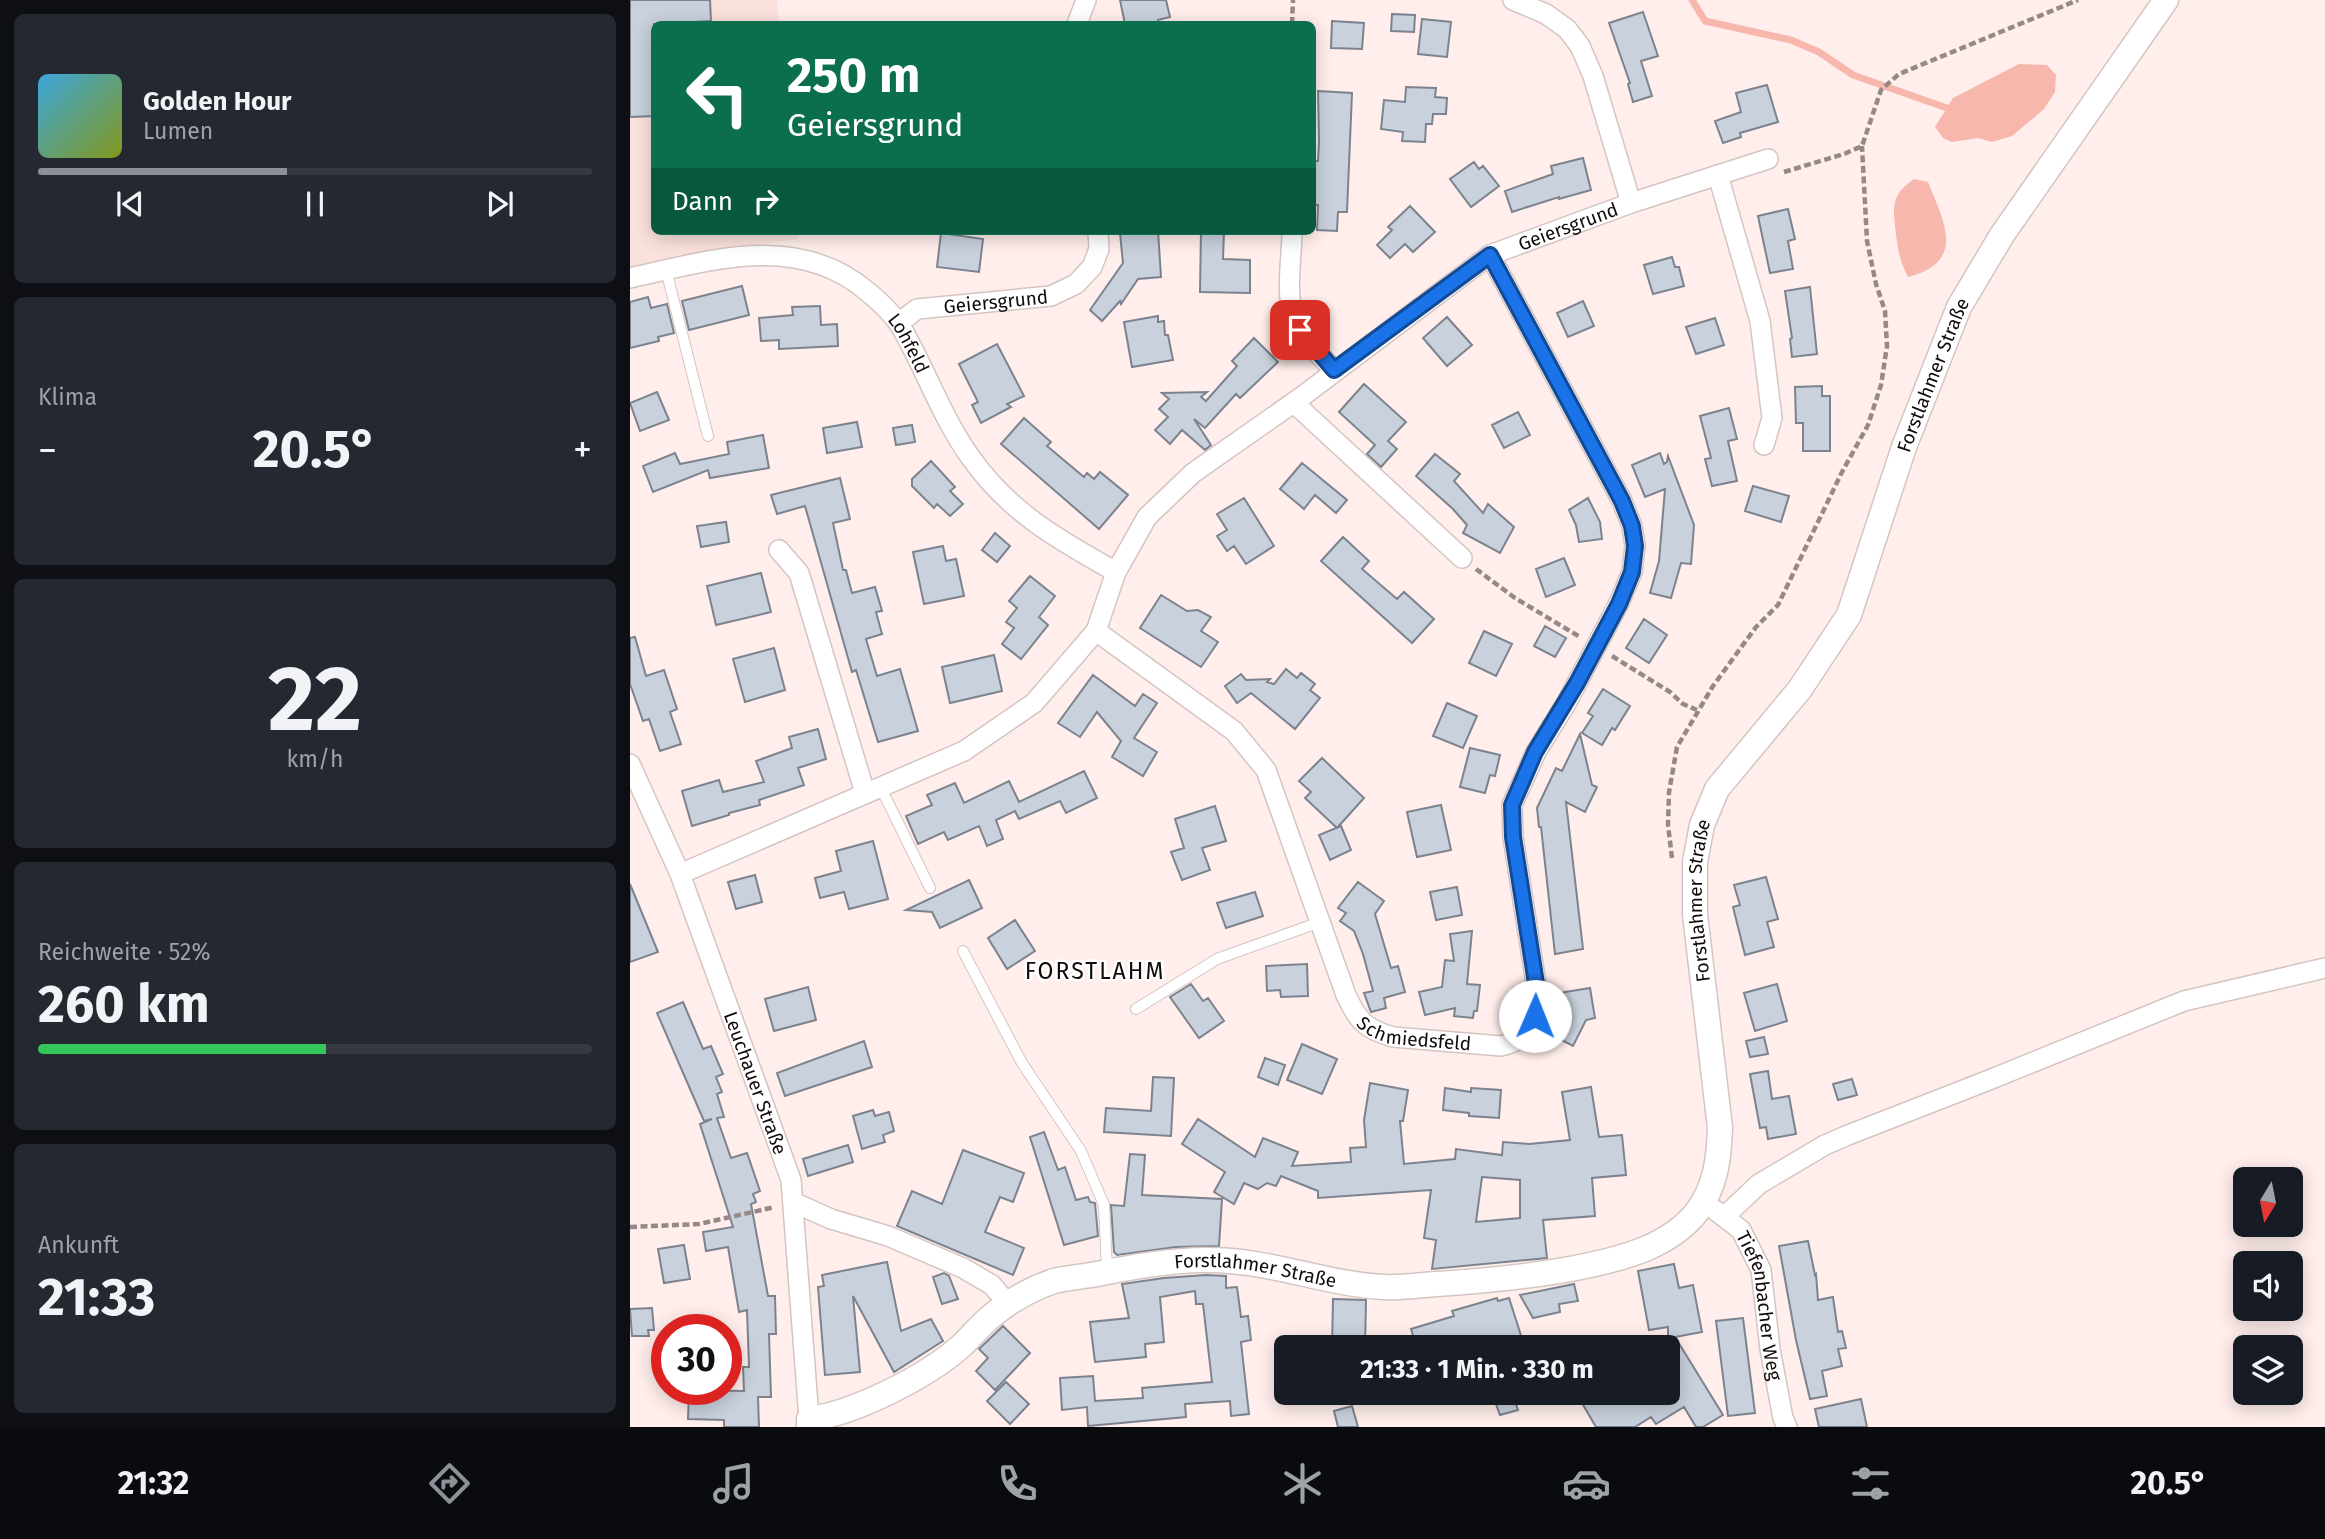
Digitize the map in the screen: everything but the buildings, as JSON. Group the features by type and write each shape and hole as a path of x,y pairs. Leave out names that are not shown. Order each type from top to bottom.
{"street":[{"path":"1078,21 1086,0"},
{"name":"Geiersgrund","path":"1513,0 1546,14 1567,29 1580,46 1592,76 1631,203"},
{"name":"Forstlahmer Straße","path":"809,1423 852,1409 922,1375 959,1348 987,1320 1008,1304 1054,1282 1107,1272 1207,1260 1269,1266 1336,1281 1385,1287 1470,1282 1595,1263 1645,1249 1674,1234 1696,1213 1712,1188 1719,1157 1720,1128 1695,914 1695,862 1702,825 1717,789 1800,688 1849,615 1904,447 1959,307 2002,236 2166,0"},
{"name":"Geiersgrund","path":"1116,572 1147,517 1193,472 1294,403 1334,370 1490,255 1631,203 1718,176 1770,167"},
{"path":"1718,176 1760,321 1772,418 1764,445"},
{"name":"Geiersgrund","path":"899,323 917,309 1051,296 1076,284 1092,267 1099,249 1098,235"},
{"path":"1292,235 1291,296 1294,318 1314,348 1334,370"},
{"name":"Lohfeld","path":"630,278 718,258 780,255 821,263 853,279 899,323 952,426 970,457 990,483 1016,509 1049,534 1116,572"},
{"name":"Schmiedsfeld","path":"1096,631 1234,731 1266,770 1354,1013 1363,1024 1393,1037 1501,1046 1517,1042 1528,1031 1535,1016 1538,996 1513,837 1512,805 1535,752 1567,702 1619,604 1632,572 1635,546 1632,526 1622,501 1490,255"},
{"path":"1294,403 1462,558"},
{"path":"779,551 800,573 873,789"},
{"path":"680,874 964,751 1034,703 1096,631 1116,572"},
{"name":"Leuchauer Straße","path":"630,764 680,874 791,1180 809,1423"},
{"path":"1724,1217 1759,1184 1825,1145 1848,1135 2184,1001 2325,968"},
{"name":"Tiefenbacher Weg","path":"1703,1201 1741,1230 1761,1270 1770,1349 1787,1427"},
{"path":"793,1202 831,1219 888,1236 963,1268 992,1285 1008,1304"}],"lane":[{"path":"666,270 708,436"},
{"path":"873,789 930,888"},
{"path":"1136,1009 1217,959 1320,922"},
{"path":"963,951 1022,1063 1081,1151 1104,1205 1107,1272"}],"path":[{"path":"1292,21 1293,0"},
{"path":"1673,864 1668,825 1669,792 1677,747 1713,686 1756,627 1778,605 1842,472 1868,425 1881,385 1887,346 1885,311 1867,241 1862,146 1881,90 1899,74 2078,0"},
{"path":"1770,167 1844,154 1862,146"},
{"path":"630,1227 699,1224 793,1202"}],"shaded area":[{"path":"630,0 777,0 779,21 651,21 651,235 798,235 798,239 630,267"},
{"path":"2019,64 2047,65 2056,75 2055,92 2044,109 2012,136 1992,142 1978,138 1952,142 1943,138 1935,127 1953,98"},
{"path":"1914,179 1928,182 1940,212 1946,239 1944,251 1938,261 1926,270 1908,277 1899,251 1894,210 1897,197"}],"waterway":[{"path":"1692,0 1705,21 1791,40 1819,52 1853,75 1947,108"}],"district":[{"name":"FORSTLAHM","path":"1095,971"}],"route":[{"path":"1300,330 1334,370 1490,255 1622,501 1632,526 1635,546 1632,572 1619,604 1567,702 1535,752 1512,805 1513,837 1538,996 1535,1016"}]}
